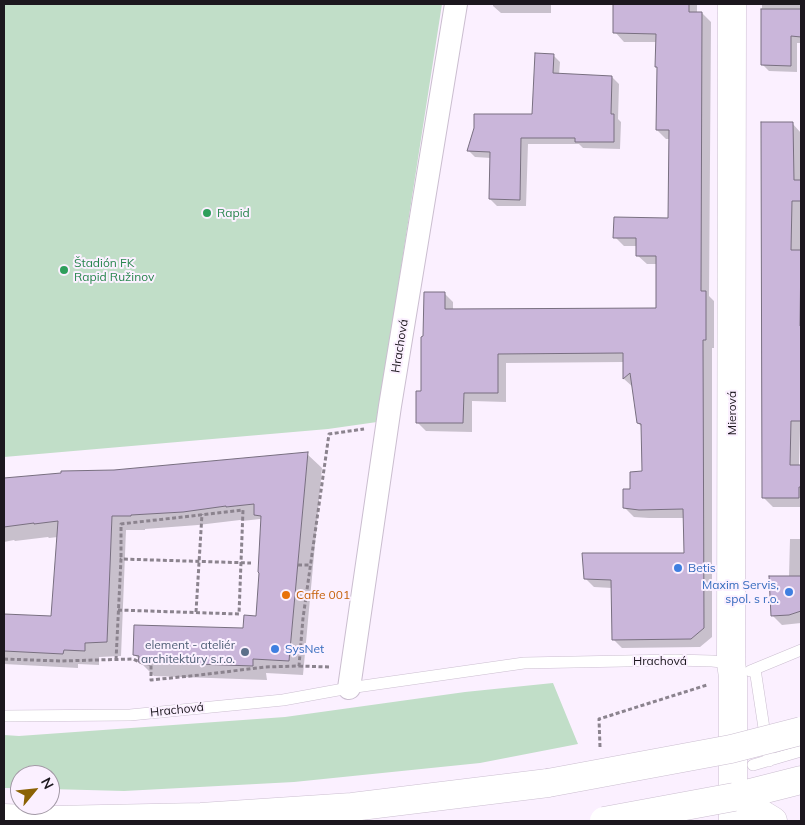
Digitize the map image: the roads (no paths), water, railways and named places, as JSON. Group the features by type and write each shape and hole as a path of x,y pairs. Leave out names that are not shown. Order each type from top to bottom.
{"main road":[{"name":"Mierová","path":"732,4 733,809"},
{"path":"731,748 801,711"},
{"path":"4,818 53,820 201,817 352,807 548,783 731,748 801,731"},
{"path":"604,821 733,809 801,780"},
{"path":"733,809 773,821"}],"street":[{"name":"Hrachová","path":"349,688 388,425 456,4"}],"lane":[{"path":"769,761 733,673 801,650"},
{"name":"Hrachová","path":"4,716 130,715 283,700 349,688 524,663 712,661 733,673"},
{"path":"753,765 801,751"}],"place":[{"name":"Rapid","path":"207,213"},
{"name":"Štadión FK Rapid Ružinov","path":"64,270"},
{"name":"Betis","path":"678,568"},
{"name":"Maxim Servis, spol. s r.o.","path":"789,592"},
{"name":"Caffe 001","path":"286,595"},
{"name":"SysNet","path":"275,649"},
{"name":"element - ateliér architektúry s.r.o.","path":"245,652"}]}
